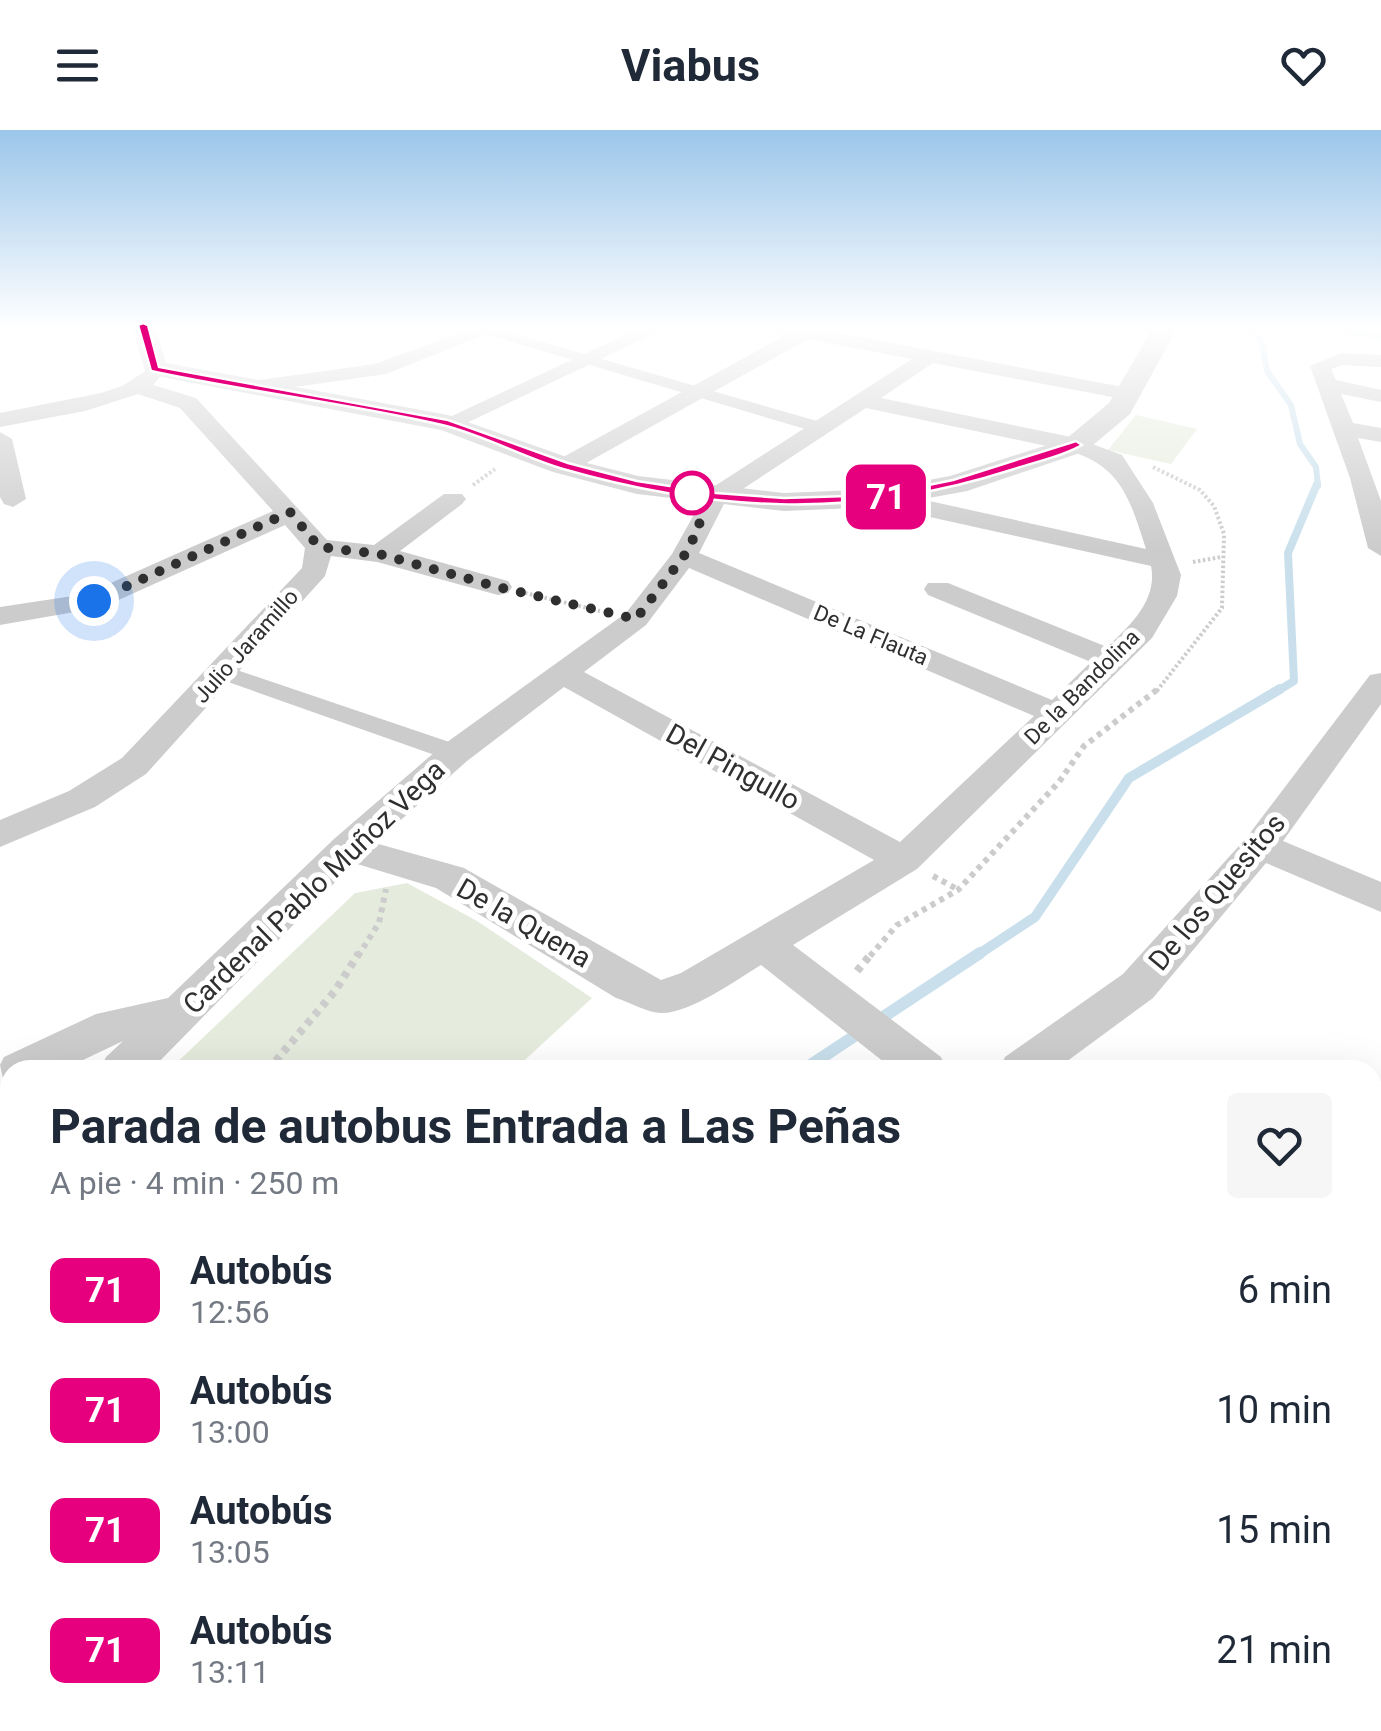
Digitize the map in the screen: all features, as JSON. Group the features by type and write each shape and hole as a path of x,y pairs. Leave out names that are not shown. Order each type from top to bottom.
{"street":[{"path":"0,420 71,400"},
{"path":"182,400 319,547 379,554 498,587"},
{"path":"321,400 448,423 521,452 637,485 784,502 880,498 956,484 1076,445 1107,420 1123,400"},
{"path":"448,423 500,400"},
{"path":"564,466 686,400"},
{"path":"722,400 818,426"},
{"path":"716,496 860,400 1076,445 1108,456 1121,466 1164,561"},
{"path":"1332,400 1342,428 1371,479 1381,548"},
{"path":"1342,428 1381,435"},
{"path":"0,439 13,499"},
{"name":"Cardenal Pablo Muñoz Vega","path":"132,1060 347,848 455,753 636,619 684,556 716,496"},
{"path":"379,554 453,498"},
{"path":"880,498 1164,561"},
{"path":"0,616 94,601 290,512"},
{"name":"Julio Jaramillo","path":"0,834 82,799 134,766 316,570 319,547"},
{"name":"De La Flauta","path":"684,556 1058,714"},
{"name":"De la Bandolina","path":"696,984 904,860 1140,632 1168,585 1164,561"},
{"path":"938,589 1112,660"},
{"path":"222,672 455,753"},
{"name":"Del Pingullo","path":"562,674 904,860"},
{"name":"De los Quesitos","path":"1035,1060 1138,986 1260,846 1381,682"},
{"path":"1260,846 1381,898"},
{"name":"De la Quena","path":"347,848 450,878 631,986 662,997 696,984"},
{"path":"762,944 910,1059"},
{"path":"41,1060 111,1026 182,1012"}],"path":[{"path":"453,498 521,452"},
{"path":"498,587 636,619"},
{"path":"276,1060 335,991 380,923 386,887 404,863"}],"green space":[{"path":"1136,415 1197,429 1171,464 1108,450"},
{"path":"407,883 477,921 592,998 525,1060 180,1060 355,893"}],"waterway":[{"path":"1287,400 1300,444 1316,467 1318,486"},
{"path":"1276,692 1294,681 1288,553 1317,484"},
{"path":"976,956 1035,917 1129,778 1280,689"},
{"path":"818,1060 980,953"}],"bus line":[{"name":"71","path":"321,400 448,423 521,452 637,485 784,502 880,498 956,484 1076,445"}],"route":[{"path":"94,601 290,512 319,547 379,554 636,619 684,556 700,526 692,493"}]}
